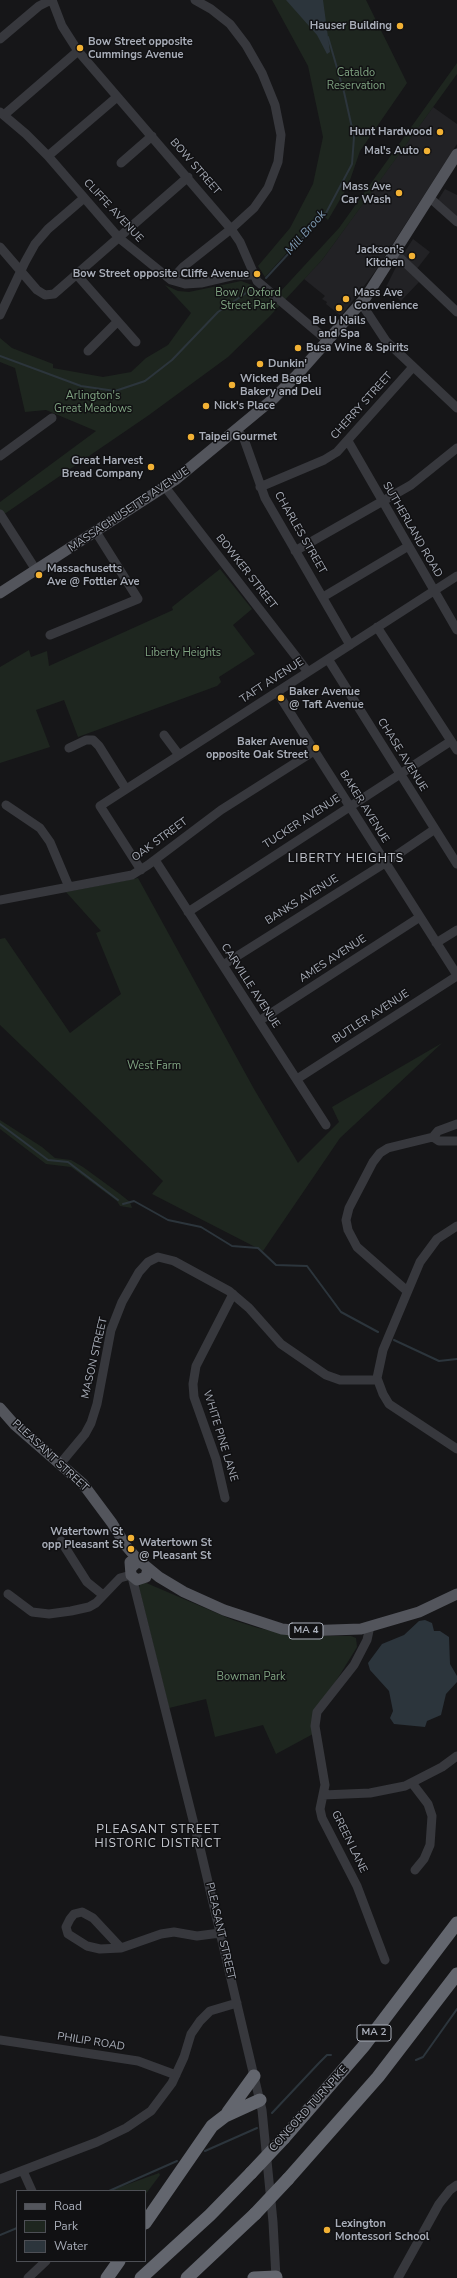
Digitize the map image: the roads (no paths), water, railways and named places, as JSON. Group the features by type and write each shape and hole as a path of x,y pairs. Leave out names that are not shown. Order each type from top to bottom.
{"highway":[{"name":"CONCORD TURNPIKE","path":"141,2278 197,2227 284,2138 363,2047 457,1923"},
{"name":"MA 2","path":"187,2278 255,2214 288,2179 374,2082 457,1974"},
{"path":"146,2222 204,2137 224,2117 254,2076"},
{"path":"224,2117 260,2100"},
{"path":"107,2278 118,2262"},
{"path":"254,2278 276,2277"}],"main road":[{"name":"MASSACHUSETTS AVENUE","path":"0,593 166,487 237,430 287,385 361,303 395,253 457,154"},
{"name":"PLEASANT STREET","path":"0,1408 83,1484 112,1523 126,1546 137,1574"},
{"name":"MA 4","path":"137,1574 159,1577 184,1592 224,1610 282,1629 319,1632 370,1626 419,1612 457,1594"}],"street":[{"path":"2,33 39,6 52,0"},
{"name":"BOW STREET","path":"52,0 62,26 78,51 232,229 240,242 253,275 268,291 328,341"},
{"path":"171,280 183,267 232,229 254,208 268,188 278,162 281,134 275,105 262,73 246,45 230,24 211,9 195,0"},
{"path":"2,114 78,51"},
{"path":"48,156 117,97"},
{"name":"CLIFFE AVENUE","path":"2,114 48,156 119,238 171,280 185,284 201,283 235,276 253,275"},
{"path":"121,163 152,136"},
{"path":"0,247 38,290 50,295 59,291 188,178"},
{"path":"0,315 20,271 35,244 48,229 84,198"},
{"path":"430,198 457,222"},
{"path":"395,253 457,312"},
{"path":"77,275 136,342"},
{"path":"361,303 386,341 457,408"},
{"path":"88,351 117,322"},
{"name":"CHERRY STREET","path":"260,486 328,458 348,441 413,367"},
{"path":"0,456 52,418"},
{"name":"CHARLES STREET","path":"237,430 244,438 260,486 295,551 350,645"},
{"name":"SUTHERLAND ROAD","path":"348,441 368,473 381,502 457,630"},
{"path":"295,551 411,485 457,448"},
{"name":"BOWKER STREET","path":"166,487 308,672"},
{"path":"0,514 36,570"},
{"path":"50,635 138,599 96,532"},
{"path":"323,597 407,547"},
{"name":"TAFT AVENUE","path":"141,870 100,806 457,576"},
{"path":"377,627 457,750"},
{"name":"CHASE AVENUE","path":"328,659 457,864"},
{"name":"BAKER AVENUE","path":"277,692 457,976"},
{"path":"164,735 179,755"},
{"path":"69,748 86,740 93,740 99,746 126,789"},
{"name":"TUCKER AVENUE","path":"188,912 451,741"},
{"name":"OAK STREET","path":"0,900 132,875 155,860 221,810 314,751"},
{"path":"6,805 40,828 50,842 69,887"},
{"name":"BANKS AVENUE","path":"222,965 385,863 435,829"},
{"name":"CARVILLE AVENUE","path":"155,860 326,1125"},
{"name":"AMES AVENUE","path":"259,1021 420,917"},
{"path":"436,943 457,930"},
{"name":"BUTLER AVENUE","path":"297,1079 457,976"},
{"path":"407,1291 357,1247 348,1230 346,1220 349,1208 373,1162 380,1153 388,1148 432,1137 438,1131 457,1124"},
{"path":"432,1137 439,1141 457,1141"},
{"path":"457,1226 437,1239 430,1248 407,1291 379,1362 377,1380 389,1404 457,1449"},
{"name":"MASON STREET","path":"60,1464 85,1434 91,1424 97,1404 111,1330 122,1302 140,1272 148,1262 158,1257 174,1261 233,1294 249,1308 281,1344 312,1367 340,1380 377,1380"},
{"name":"WHITE PINE LANE","path":"225,1498 216,1459 194,1397 193,1384 196,1366 233,1294"},
{"path":"61,1541 87,1582 103,1595"},
{"path":"8,1594 32,1612 48,1614 90,1607 120,1578 137,1574"},
{"name":"PLEASANT STREET","path":"137,1574 260,2100 266,2137 276,2250 276,2277"},
{"name":"GREEN LANE","path":"370,1626 367,1640 354,1665 317,1712 315,1726 324,1778 320,1809 326,1827 357,1886 385,1960"},
{"path":"323,1795 370,1793 412,1783 442,1767 457,1756"},
{"path":"412,1783 428,1804 432,1816 430,1845 424,1859 415,1870"},
{"path":"121,1948 93,1918 82,1912 74,1914 66,1927 68,1934 77,1941 100,1950 121,1948 161,1934 174,1932 197,1936 220,1933"},
{"path":"0,2179 97,2142 126,2128 151,2111 176,2075 191,2034 200,2021 210,2011 237,2003"},
{"name":"PHILIP ROAD","path":"0,2040 138,2060 176,2075"},
{"path":"23,2170 32,2190"},
{"path":"398,2278 439,2204 450,2190 457,2185"},
{"path":"28,2278 45,2262"}],"water":[{"path":"286,0 323,0 330,52 327,54 317,35"},
{"path":"425,1620 432,1623 434,1631 440,1631 449,1637 450,1664 457,1676 457,1682 446,1694 441,1715 427,1721 425,1727 394,1724 390,1718 393,1711 389,1691 370,1670 368,1663 382,1644 404,1635 419,1621"}],"waterway":[{"name":"Mill Brook","path":"266,278 326,213 352,164 354,137 344,92 328,37"},
{"path":"0,356 81,386 115,391 145,381 172,360 218,312 252,289"},
{"path":"0,1124 48,1160 68,1162 118,1200"},
{"path":"123,1204 134,1201 168,1220 201,1227 232,1246 258,1248 276,1265 307,1266 341,1312 378,1332"},
{"path":"394,1340 439,1361 457,1359"},
{"path":"416,2060 423,2057 457,2009"},
{"path":"272,2113 327,2055 331,2055"},
{"path":"205,2151 257,2128"},
{"path":"111,2190 177,2161"},
{"path":"0,2235 16,2228"}],"place":[{"name":"Hauser Building","path":"400,26"},
{"name":"Bow Street opposite Cummings Avenue","path":"80,48"},
{"name":"Hunt Hardwood","path":"440,132"},
{"name":"Mal's Auto","path":"427,151"},
{"name":"Mass Ave Car Wash","path":"399,193"},
{"name":"Jackson's Kitchen","path":"412,256"},
{"name":"Bow Street opposite Cliffe Avenue","path":"257,274"},
{"name":"Mass Ave Convenience","path":"346,299"},
{"name":"Be U Nails and Spa","path":"339,308"},
{"name":"Busa Wine & Spirits","path":"298,348"},
{"name":"Dunkin'","path":"260,364"},
{"name":"Wicked Bagel Bakery and Deli","path":"232,385"},
{"name":"Nick's Place","path":"206,406"},
{"name":"Taipei Gourmet","path":"191,437"},
{"name":"Great Harvest Bread Company","path":"151,467"},
{"name":"Massachusetts Ave @ Fottler Ave","path":"39,575"},
{"name":"Baker Avenue @ Taft Avenue","path":"281,698"},
{"name":"Baker Avenue opposite Oak Street","path":"316,748"},
{"name":"Watertown St opp Pleasant St","path":"131,1538"},
{"name":"Watertown St @ Pleasant St","path":"131,1549"},
{"name":"Lexington Montessori School","path":"327,2230"}],"district":[{"name":"LIBERTY HEIGHTS","path":"346,859"},
{"name":"PLEASANT STREET HISTORIC DISTRICT","path":"158,1837"}],"park label":[{"name":"Cataldo Reservation","path":"356,79"},
{"name":"Bow / Oxford Street Park","path":"248,299"},
{"name":"Arlington's Great Meadows","path":"93,402"},
{"name":"Liberty Heights","path":"183,653"},
{"name":"West Farm","path":"154,1066"},
{"name":"Bowman Park","path":"251,1677"}]}
